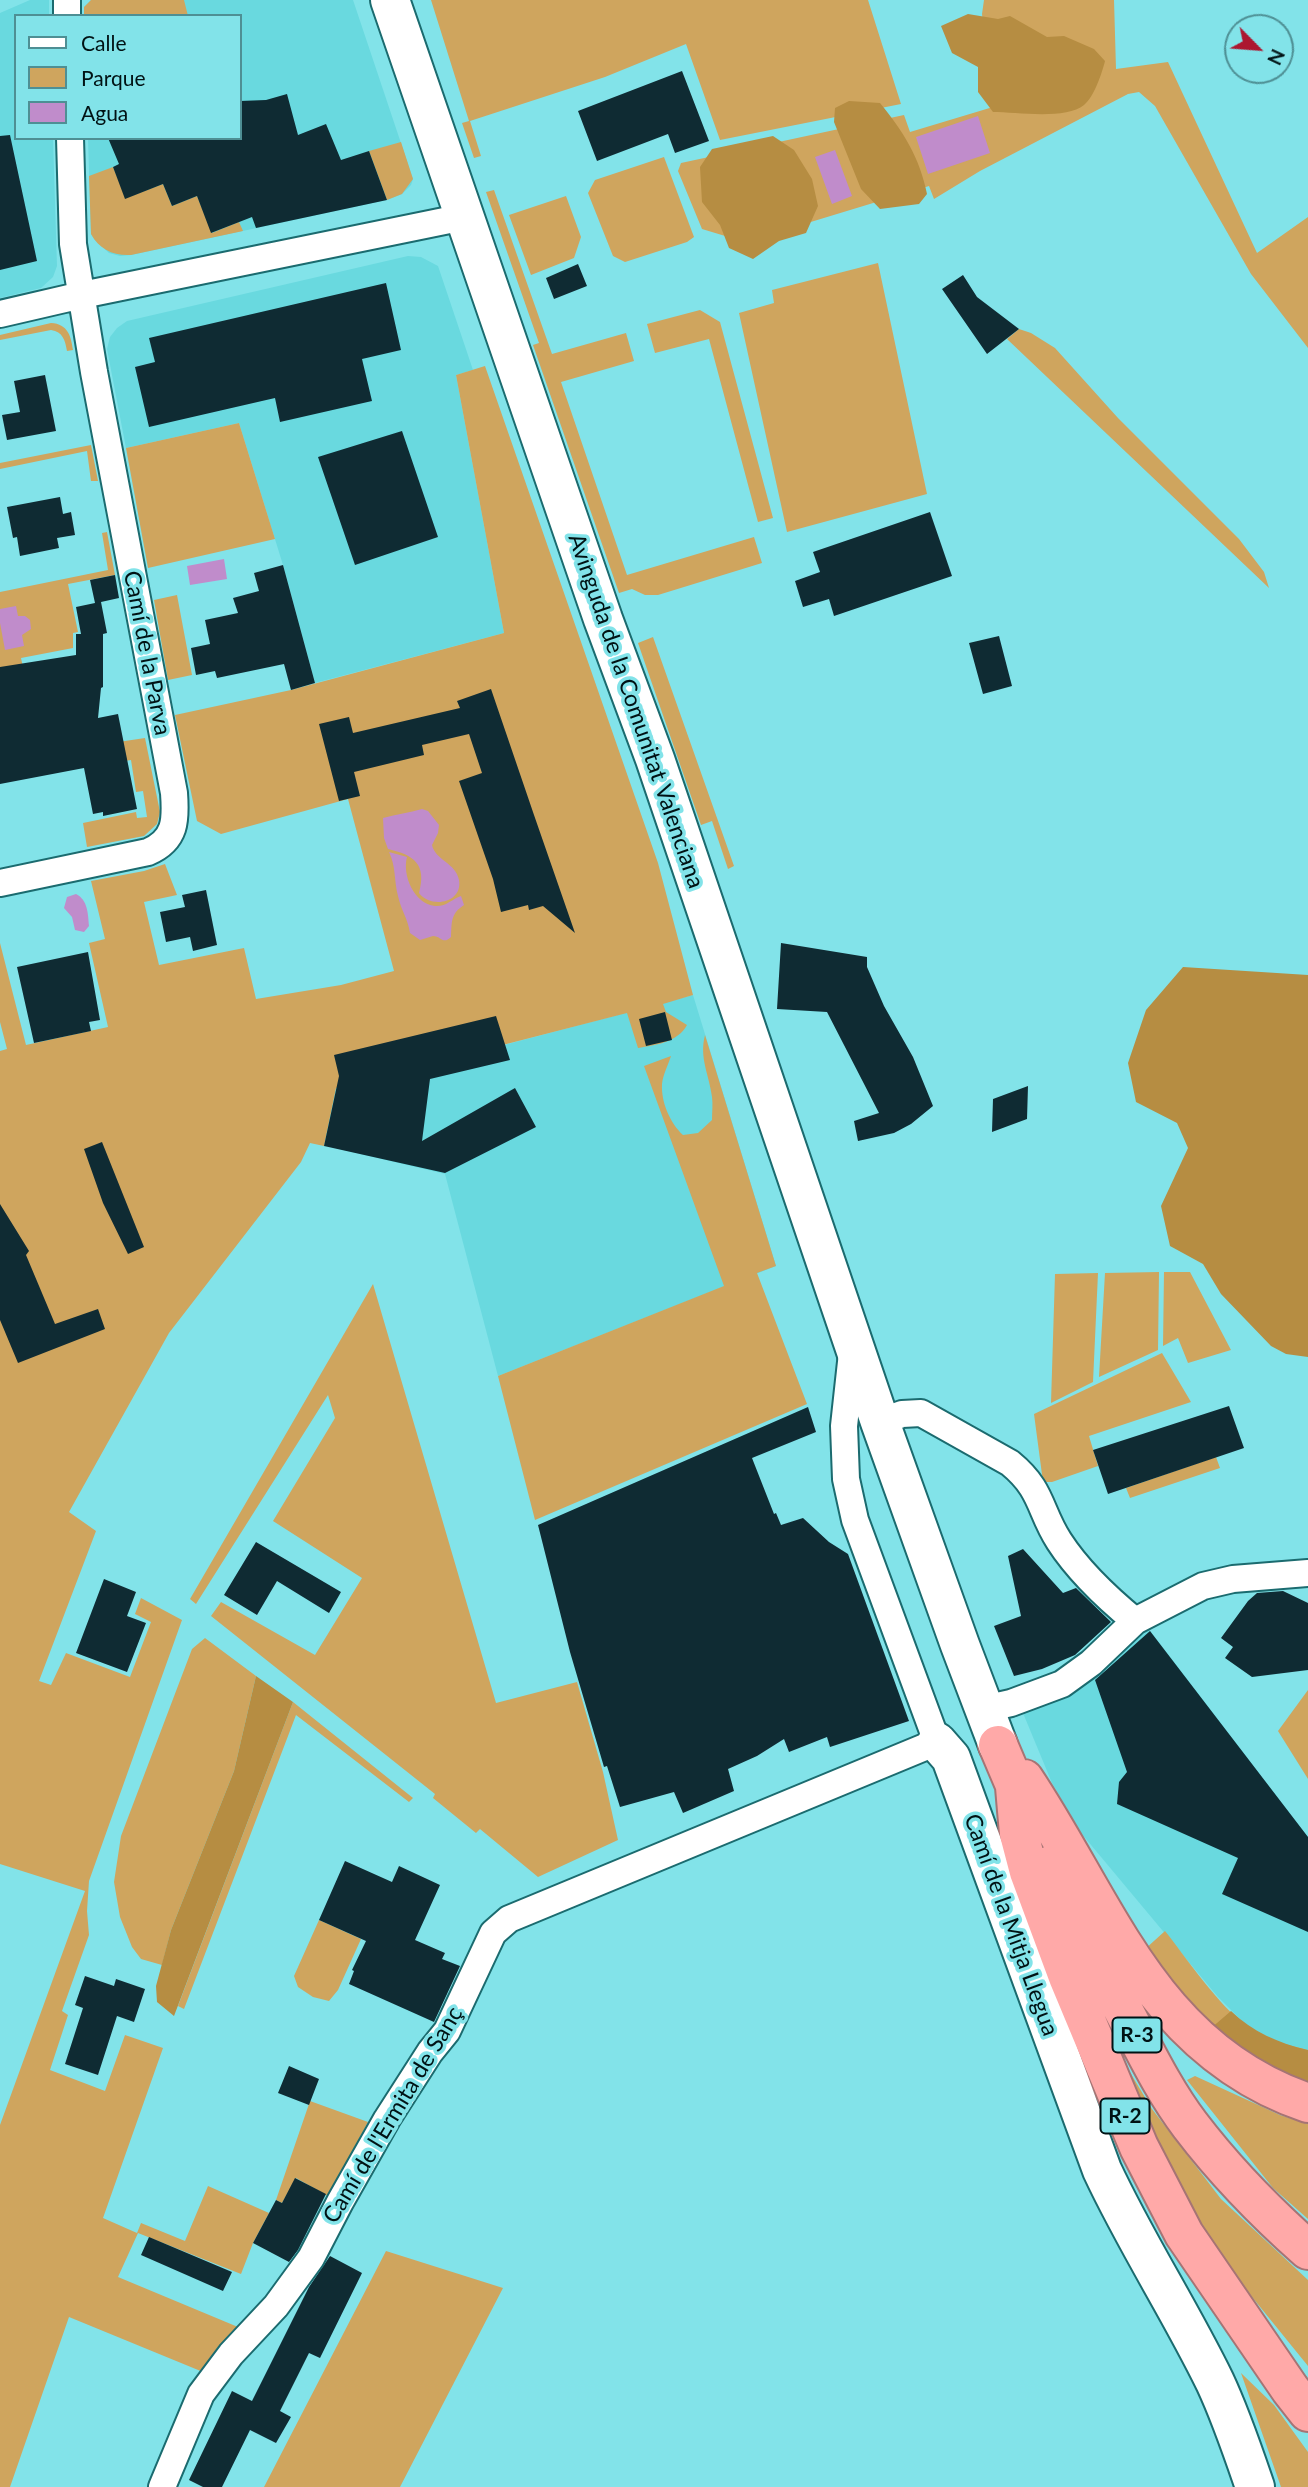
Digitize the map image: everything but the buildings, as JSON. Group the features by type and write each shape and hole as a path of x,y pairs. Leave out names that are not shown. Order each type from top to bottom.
{"highway":[{"name":"R-3","path":"998,1745 1077,1922 1163,2085 1189,2124 1220,2162 1254,2199 1308,2250"},
{"path":"998,1745 1037,1798 1118,1939 1142,1974 1200,2042 1266,2087 1308,2103"},
{"name":"R-2","path":"1015,1787 1019,1834 1029,1872 1083,2014 1139,2147 1184,2234 1308,2412"}],"main road":[{"name":"Avinguda de la Comunitat Valenciana","path":"390,0 609,636 655,759 880,1422 998,1745"},
{"name":"Camí de la Mitja Llegua","path":"937,1742 951,1758 1044,2018 1102,2170 1124,2217 1214,2381 1233,2423 1255,2487"}],"street":[{"name":"Camí de la Parva","path":"0,883 148,852 160,847 169,836 175,813 174,793 73,244 70,140"},
{"path":"0,314 464,217"},
{"name":"Camí de la Mitja Llegua","path":"853,1344 844,1426 846,1479 855,1520 937,1742"},
{"path":"880,1422 902,1414 921,1413 1010,1463 1035,1488 1056,1538 1064,1549 1089,1580 1135,1621"},
{"path":"984,1709 1011,1703 1062,1684 1091,1663 1135,1621 1203,1586 1233,1579 1308,1573"},
{"name":"Camí de l'Ermita de Sanç","path":"162,2487 201,2394 231,2354 276,2306 305,2267 374,2143 429,2052 447,2031 493,1933 509,1919 937,1742"}],"shaded area":[{"path":"30,0 49,0 49,14 14,14 14,140 53,140 57,266 53,277 41,288 0,298 0,13"},
{"path":"91,0 353,0 413,179 411,185 402,194 387,200 131,255 109,253 91,234 88,140 242,140 242,14 84,14 84,7"},
{"path":"968,14 998,19 1010,16 1047,37 1064,36 1094,49 1105,61 1091,96 1076,110 1053,114 993,112 978,92 978,67 952,53 941,26"},
{"path":"849,101 880,103 896,124 915,157 924,181 927,194 919,204 880,209 861,189 834,122 835,108"},
{"path":"773,136 794,150 812,179 818,206 806,233 779,241 753,259 729,248 720,225 702,202 700,167 712,149"},
{"path":"408,256 421,257 438,266 473,370 456,375 504,633 315,683 283,565 239,423 126,448 107,349 110,337 127,321"},
{"path":"1183,967 1308,975 1308,1357 1286,1354 1271,1346 1221,1294 1203,1264 1170,1246 1161,1206 1188,1148 1177,1123 1136,1102 1128,1063 1146,1010"},
{"path":"693,995 776,1266 498,1376 445,1174 310,1142 323,1086 455,1058"},
{"path":"1148,1628 1308,1837 1308,2050 1283,2044 1247,2026 1218,1997 1081,1833 1052,1783 1023,1713 1093,1675"},
{"path":"256,1676 293,1702 174,2016 157,2002 156,1986 171,1930 234,1771"},
{"path":"1231,2011 1266,2036 1308,2050 1308,2086 1258,2067 1210,2029"}],"green space":[{"path":"91,0 184,0 188,14 84,14 84,7"},
{"path":"431,0 868,0 901,104 720,140 686,44 605,77 470,121 481,156 474,158 462,123 469,121"},
{"path":"984,0 1114,0 1116,69 1168,62 1257,253 1308,217 1308,348 1251,274 1155,106 1139,92 1128,94 980,171 934,199 929,186 745,242 702,229 678,171 681,163 904,115 910,132 993,107 982,14"},
{"path":"401,142 413,179 402,194 387,200 369,151"},
{"path":"664,157 694,237 687,242 625,262 613,256 588,193 595,180"},
{"path":"113,167 126,198 163,184 172,206 197,196 212,233 239,222 243,231 131,255 107,250 98,244 91,234 89,176"},
{"path":"494,190 552,354 626,333 634,361 561,382 627,575 754,537 762,563 658,595 645,595 632,589 619,593 533,345 539,343 486,192"},
{"path":"566,196 581,237 574,258 531,275 509,215"},
{"path":"878,263 927,494 787,532 739,313 774,303 772,290"},
{"path":"700,310 720,322 773,518 758,522 709,339 655,353 647,324"},
{"path":"51,323 65,328 73,350 67,351 63,337 51,330 0,340 0,335"},
{"path":"1019,329 1055,348 1118,418 1239,539 1264,572 1269,588 1007,339"},
{"path":"485,366 658,863 693,995 663,1004 666,1012 687,1025 672,1039 638,1048 627,1013 456,1057 458,1072 427,1072 336,1088 324,1146 310,1143 301,1162 169,1333 69,1512 96,1531 39,1681 51,1685 66,1653 130,1677 151,1622 135,1614 141,1598 182,1620 89,1881 89,1935 62,2011 68,2015 50,2070 105,2091 125,2035 163,2048 103,2218 137,2233 141,2223 185,2241 208,2186 269,2213 241,2274 138,2233 118,2277 238,2327 217,2348 203,2372 69,2317 10,2487 0,2487 0,2125 85,1891 0,1864 0,1051 7,1049 0,1022 0,943 26,1045 108,1027 89,943 105,939 91,881 144,871 165,864 177,895 144,902 159,965 244,948 256,999 341,985 394,971 348,799 221,834 197,821 175,715 291,690 504,633 456,375"},
{"path":"239,423 275,539 148,568 126,448"},
{"path":"91,445 98,481 91,481 87,451 0,469 0,463"},
{"path":"107,532 115,575 68,584 78,632 73,633 73,648 21,658 29,695 0,692 0,592 108,570 102,533"},
{"path":"177,595 192,675 168,680 154,600"},
{"path":"653,637 734,866 728,869 712,821 701,825 638,643"},
{"path":"145,738 160,812 157,824 144,836 87,847 83,823 136,812 137,818 147,817 143,791 136,792 131,760 67,770 65,750"},
{"path":"705,1035 776,1266 757,1273 807,1404 535,1520 498,1376 724,1286 644,1066 671,1056 662,1084 667,1112 683,1135 698,1133 712,1120 712,1097 703,1051"},
{"path":"1159,1272 1158,1350 1099,1377 1105,1273"},
{"path":"1164,1272 1190,1272 1231,1350 1188,1363 1178,1338 1163,1346"},
{"path":"1098,1273 1093,1382 1051,1403 1055,1274"},
{"path":"373,1284 496,1703 577,1682 603,1772 618,1840 538,1877 480,1829 476,1833 433,1798 435,1794 211,1616 221,1602 315,1655 362,1578 273,1521 335,1418 328,1395 196,1604 190,1599"},
{"path":"1162,1353 1191,1402 1089,1436 1098,1466 1052,1482 1043,1482 1034,1414"},
{"path":"1216,1457 1220,1468 1130,1498 1126,1488"},
{"path":"205,1638 256,1676 234,1771 171,1930 162,1965 141,1959 132,1947 120,1917 114,1882 121,1836 192,1649"},
{"path":"1308,1690 1308,1779 1278,1731"},
{"path":"293,1702 413,1798 409,1802 296,1715 184,2009 178,2006"},
{"path":"319,1920 361,1939 338,1990 329,2001 313,1997 298,1987 294,1976"},
{"path":"1165,1931 1204,1982 1236,2017 1254,2031 1269,2038 1308,2050 1224,2044 1144,1950"},
{"path":"1131,2074 1152,2109 1221,2199 1308,2280 1308,2366 1235,2276 1178,2187 1124,2077"},
{"path":"1195,2076 1280,2115 1308,2124 1308,2219 1273,2188 1187,2080"},
{"path":"310,2101 368,2122 328,2196 296,2178 282,2203 276,2200"},
{"path":"386,2251 503,2288 400,2487 264,2487"},
{"path":"1241,2373 1274,2405 1308,2452 1308,2487 1281,2487"}],"water":[{"path":"978,116 990,153 928,174 916,137"},
{"path":"835,150 852,196 832,204 815,157"},
{"path":"224,559 227,579 190,585 187,566"},
{"path":"16,606 18,616 25,616 30,620 31,629 22,635 24,646 5,650 0,609"},
{"path":"422,809 428,811 439,825 432,845 434,850 454,869 459,880 456,894 445,901 431,901 419,893 420,868 405,854 388,849 384,838 383,818"},
{"path":"389,852 407,857 408,880 421,900 435,906 461,896 464,905 454,915 451,937 444,940 433,936 420,940 410,933 399,901"},
{"path":"76,894 83,900 88,912 89,926 84,932 75,930 72,917 64,908 67,897"}]}
